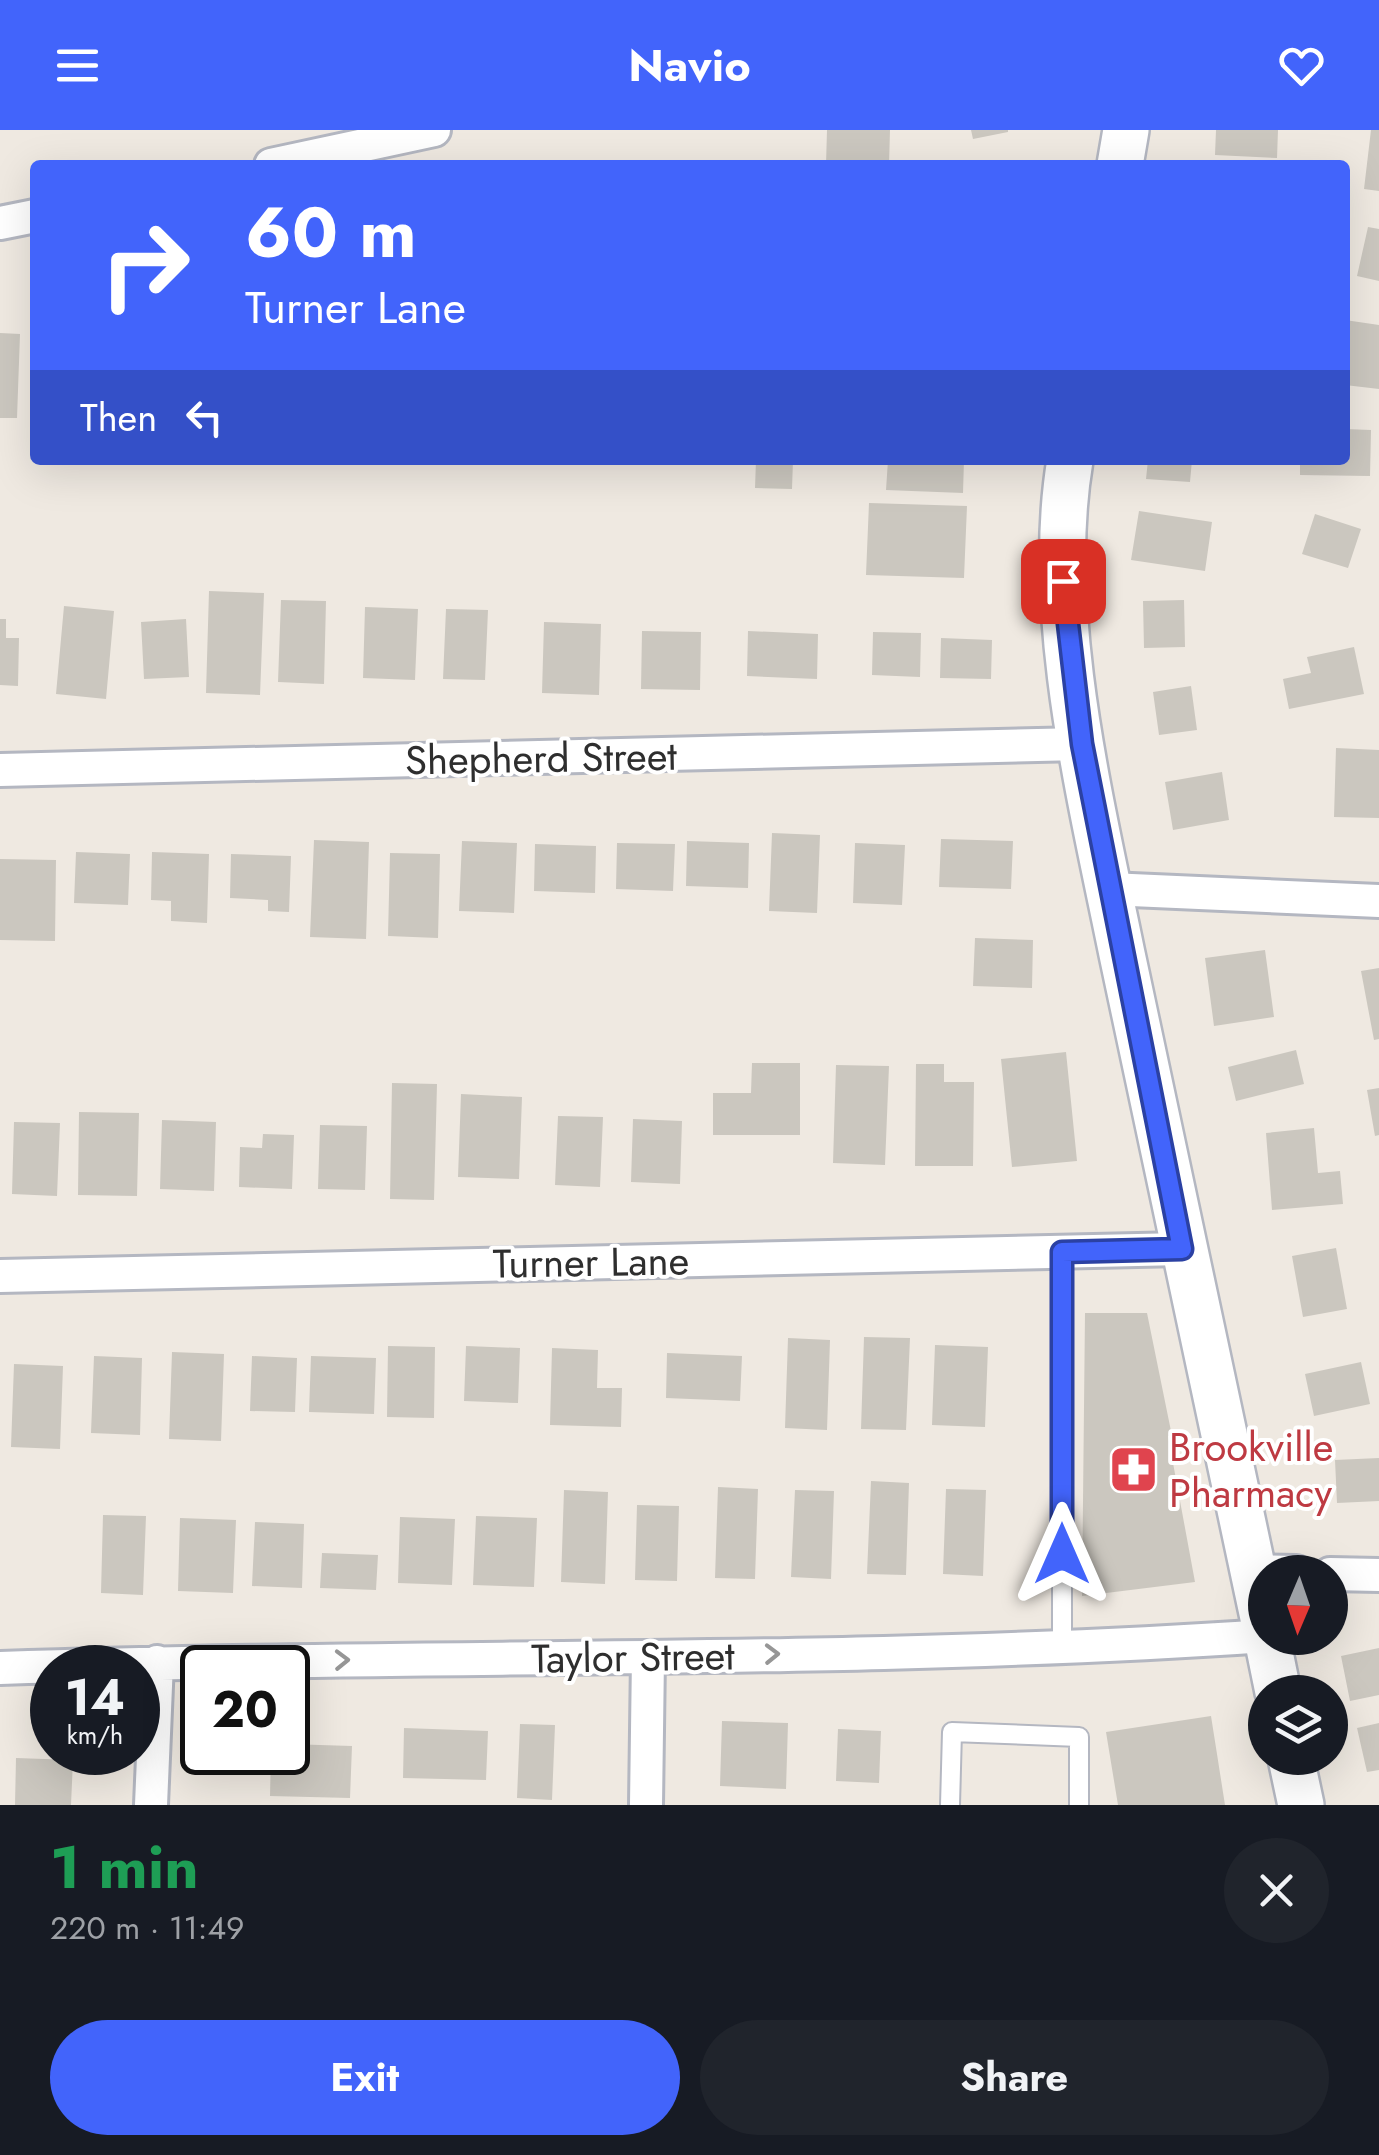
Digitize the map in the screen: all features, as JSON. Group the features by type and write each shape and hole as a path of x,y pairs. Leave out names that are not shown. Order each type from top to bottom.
{"main road":[{"path":"1121,160 1126,130"},
{"path":"1069,465 1061,549 1064,613 1082,744 1182,1249 1269,1555"},
{"path":"1295,1775 1301,1805"}],"street":[{"path":"294,160 434,130"},
{"path":"0,223 30,217"},
{"name":"Shepherd Street","path":"0,770 1082,744"},
{"path":"1109,890 1379,901"},
{"name":"Turner Lane","path":"0,1276 1182,1249"},
{"path":"1348,1575 1379,1576"},
{"name":"Taylor Street","path":"160,1662 648,1657 1248,1638"},
{"path":"646,1805 648,1657"},
{"name":"Taylor Street","path":"0,1668 30,1667"},
{"path":"151,1805 152,1775"}],"lane":[{"path":"1062,1252 1062,1646"},
{"path":"950,1805 952,1732 1079,1737 1079,1805"}],"building":[{"path":"827,130 890,130 889,160 826,160"},
{"path":"971,130 1008,130 1008,132 973,139"},
{"path":"1216,130 1278,130 1277,158 1215,155"},
{"path":"1371,130 1379,130 1379,191 1364,189"},
{"path":"1368,227 1379,229 1379,281 1357,276"},
{"path":"1350,321 1379,325 1379,389 1350,386"},
{"path":"0,333 20,334 17,418 0,418"},
{"path":"1350,429 1371,430 1370,476 1300,475 1300,465 1350,465"},
{"path":"756,465 793,465 792,489 755,488"},
{"path":"888,465 964,465 963,493 886,490"},
{"path":"1147,465 1192,465 1190,482 1146,479"},
{"path":"869,503 967,506 964,578 866,575"},
{"path":"1139,511 1212,522 1205,571 1131,560"},
{"path":"1315,514 1361,529 1348,568 1302,554"},
{"path":"209,591 264,593 260,695 206,693"},
{"path":"281,600 326,601 324,684 278,682"},
{"path":"1184,600 1185,647 1144,648 1143,601"},
{"path":"64,606 114,611 106,699 56,694"},
{"path":"365,607 418,609 415,680 363,678"},
{"path":"446,609 488,610 485,680 443,679"},
{"path":"0,619 6,619 6,638 19,638 18,686 0,685"},
{"path":"186,619 189,677 144,679 141,622"},
{"path":"544,622 601,624 599,695 542,693"},
{"path":"642,631 701,632 700,690 641,689"},
{"path":"748,631 818,634 817,679 747,676"},
{"path":"873,632 921,633 920,677 872,675"},
{"path":"941,638 992,640 991,679 940,678"},
{"path":"1354,647 1364,694 1289,709 1283,679 1311,673 1307,657"},
{"path":"1191,686 1197,730 1159,735 1153,692"},
{"path":"1336,748 1379,750 1379,818 1334,817"},
{"path":"1222,772 1229,820 1173,830 1165,782"},
{"path":"772,833 820,835 817,913 769,911"},
{"path":"941,839 1013,841 1011,889 939,887"},
{"path":"314,840 369,842 366,939 310,937"},
{"path":"462,841 517,843 514,913 459,911"},
{"path":"687,841 749,843 748,888 686,886"},
{"path":"617,843 675,844 673,891 616,889"},
{"path":"855,843 905,845 902,905 853,903"},
{"path":"535,844 596,846 595,893 534,891"},
{"path":"76,852 130,854 128,905 74,903"},
{"path":"152,852 209,854 207,923 171,921 171,901 151,900"},
{"path":"390,853 440,854 438,938 388,936"},
{"path":"231,854 291,856 289,912 268,911 268,900 230,898"},
{"path":"0,859 56,860 55,941 0,940"},
{"path":"975,938 1033,940 1032,988 973,986"},
{"path":"1265,950 1274,1017 1214,1026 1205,958"},
{"path":"1379,968 1379,1039 1374,1040 1361,971"},
{"path":"1296,1050 1304,1084 1236,1101 1228,1067"},
{"path":"1066,1052 1077,1161 1012,1167 1001,1059"},
{"path":"752,1063 800,1063 800,1135 713,1135 713,1093 751,1093"},
{"path":"916,1064 944,1064 944,1082 974,1082 973,1166 915,1166"},
{"path":"836,1065 889,1066 885,1165 833,1163"},
{"path":"392,1083 437,1084 434,1200 390,1199"},
{"path":"1379,1088 1379,1135 1375,1136 1367,1090"},
{"path":"461,1094 522,1097 519,1179 458,1177"},
{"path":"79,1112 139,1113 137,1196 78,1195"},
{"path":"558,1116 603,1117 600,1187 555,1185"},
{"path":"633,1119 682,1121 680,1184 631,1182"},
{"path":"162,1120 216,1122 214,1191 160,1189"},
{"path":"14,1122 60,1123 57,1196 12,1194"},
{"path":"320,1125 367,1126 365,1190 318,1189"},
{"path":"1314,1128 1318,1173 1340,1171 1343,1204 1272,1210 1266,1133"},
{"path":"263,1134 294,1135 292,1189 239,1187 240,1147 262,1148"},
{"path":"1336,1248 1347,1309 1303,1317 1292,1256"},
{"path":"1085,1313 1147,1313 1172,1436 1168,1436 1195,1582 1082,1596"},
{"path":"864,1337 910,1338 906,1430 861,1429"},
{"path":"788,1338 830,1340 827,1430 785,1428"},
{"path":"935,1345 988,1347 985,1427 932,1425"},
{"path":"388,1346 435,1347 434,1418 387,1417"},
{"path":"466,1346 520,1348 518,1403 464,1401"},
{"path":"552,1348 598,1350 597,1388 622,1388 621,1427 550,1425"},
{"path":"172,1352 224,1354 221,1441 169,1439"},
{"path":"667,1353 742,1356 740,1401 666,1398"},
{"path":"94,1356 142,1358 140,1435 91,1433"},
{"path":"252,1356 297,1358 295,1412 250,1411"},
{"path":"311,1356 376,1358 374,1414 309,1412"},
{"path":"1361,1362 1370,1404 1314,1416 1305,1374"},
{"path":"14,1364 63,1366 60,1449 11,1447"},
{"path":"1379,1458 1379,1501 1337,1503 1335,1460"},
{"path":"871,1481 909,1483 906,1575 867,1574"},
{"path":"718,1487 758,1489 755,1579 715,1578"},
{"path":"946,1489 986,1490 983,1576 943,1574"},
{"path":"564,1490 608,1492 605,1584 561,1582"},
{"path":"795,1490 834,1491 831,1579 791,1577"},
{"path":"637,1505 679,1506 677,1581 635,1580"},
{"path":"103,1515 146,1516 143,1595 101,1593"},
{"path":"476,1516 537,1518 534,1587 473,1585"},
{"path":"400,1517 455,1519 452,1585 398,1583"},
{"path":"180,1518 236,1520 233,1593 178,1591"},
{"path":"255,1522 304,1524 302,1588 252,1586"},
{"path":"322,1553 378,1555 376,1590 320,1588"},
{"path":"1379,1648 1379,1695 1350,1701 1348,1675 1345,1675 1341,1656"},
{"path":"1211,1716 1225,1805 1118,1805 1106,1732"},
{"path":"722,1721 788,1723 786,1789 720,1786"},
{"path":"1379,1723 1379,1770 1367,1772 1357,1728"},
{"path":"520,1724 555,1725 552,1800 517,1798"},
{"path":"404,1728 488,1731 486,1780 403,1778"},
{"path":"838,1729 881,1731 879,1783 836,1781"},
{"path":"310,1745 352,1746 350,1798 270,1796 270,1775 310,1775"},
{"path":"16,1758 30,1758 30,1775 72,1775 71,1805 15,1805"}],"place":[{"name":"Brookville Pharmacy","path":"1134,1470"}],"route":[{"path":"1062,1554 1062,1252 1182,1249 1082,744 1063,581"}]}
